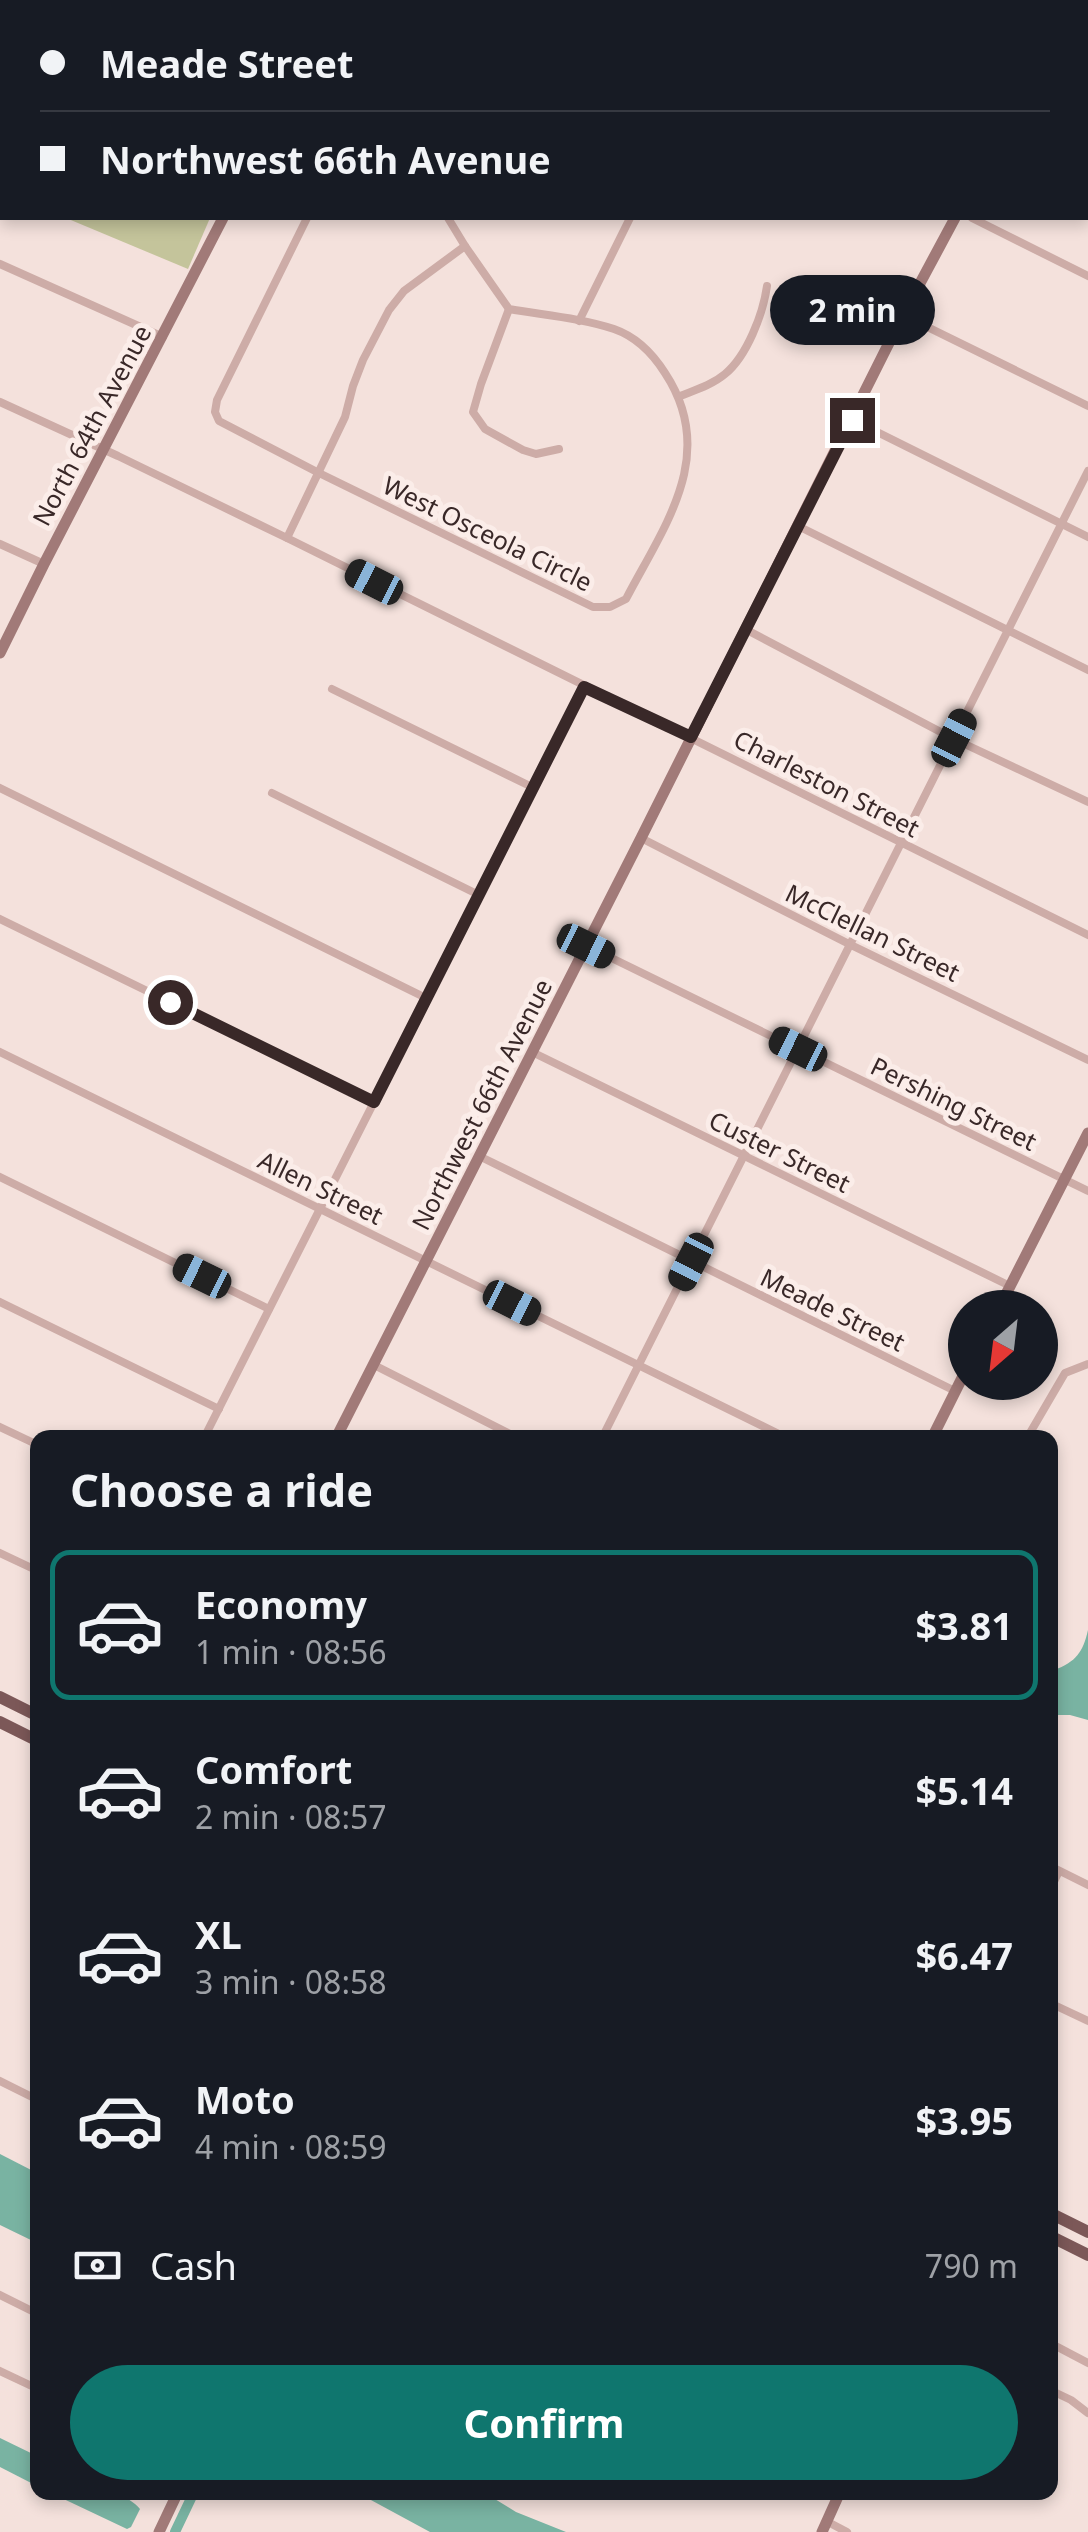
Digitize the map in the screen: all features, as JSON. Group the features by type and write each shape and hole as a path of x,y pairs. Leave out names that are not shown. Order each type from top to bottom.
{"main road":[{"path":"0,1697 30,1712"},
{"path":"0,1722 30,1736"},
{"path":"1058,2217 1088,2232"},
{"path":"1058,2240 1088,2254"}],"street":[{"name":"North 64th Avenue","path":"0,653 222,220"},
{"path":"307,220 217,400 215,412 218,421 228,428 319,473"},
{"path":"449,220 509,308 473,412 486,429 523,450 536,454 558,449"},
{"path":"579,321 629,220"},
{"name":"Northwest 66th Avenue","path":"340,1430 954,220"},
{"path":"976,220 1088,276"},
{"path":"287,538 346,417 352,386 389,310 404,291 465,246"},
{"path":"0,264 163,338"},
{"path":"680,396 726,374 744,349 764,308 767,286"},
{"name":"West Osceola Circle","path":"319,473 593,607 610,607 626,599 679,499 687,465 687,433 680,396 655,357 636,340 615,330 509,308"},
{"path":"903,315 1088,406"},
{"name":"Charleston Street","path":"0,402 287,538 1088,935"},
{"path":"852,420 1088,537"},
{"path":"606,1430 1088,471"},
{"path":"798,526 1088,670"},
{"path":"0,544 44,564"},
{"path":"745,629 954,738 1088,802"},
{"path":"208,1430 584,687"},
{"path":"332,689 534,788"},
{"path":"0,788 426,998"},
{"path":"272,793 479,895"},
{"name":"McClellan Street","path":"642,838 1088,1060"},
{"path":"0,920 374,1102"},
{"name":"Pershing Street","path":"586,946 1088,1191"},
{"name":"Allen Street","path":"0,1052 770,1430"},
{"name":"Custer Street","path":"532,1052 1010,1286"},
{"path":"1008,1290 1088,1133"},
{"name":"Meade Street","path":"479,1156 948,1387"},
{"path":"0,1177 269,1309"},
{"path":"0,1302 218,1409"},
{"path":"1032,1430 1065,1373 1088,1364"},
{"path":"374,1365 502,1430"},
{"path":"936,1430 950,1400"},
{"path":"0,1427 30,1442"},
{"path":"0,1553 30,1567"},
{"path":"1058,1875 1060,1871 1088,1884"},
{"path":"1058,2007 1088,2022"},
{"path":"0,2081 30,2096"},
{"path":"0,2295 30,2310"},
{"path":"1058,2347 1088,2363"},
{"path":"0,2370 30,2385"},
{"path":"1058,2394 1088,2414"},
{"path":"159,2532 174,2500"},
{"path":"835,2500 825,2527 847,2532"}],"shaded area":[{"path":"71,220 209,220 188,269"},
{"path":"1088,1630 1088,1720 1058,1715 1058,1668 1073,1660"},
{"path":"0,2154 30,2169 30,2240 0,2225"},
{"path":"0,2438 30,2453 30,2482 0,2467"},
{"path":"66,2500 130,2500 140,2509 127,2529"},
{"path":"371,2500 496,2500 566,2532 430,2532"}],"waterway":[{"path":"175,2532 190,2500"}],"route":[{"path":"170,1002 374,1102 584,687 691,737 852,420"}]}
